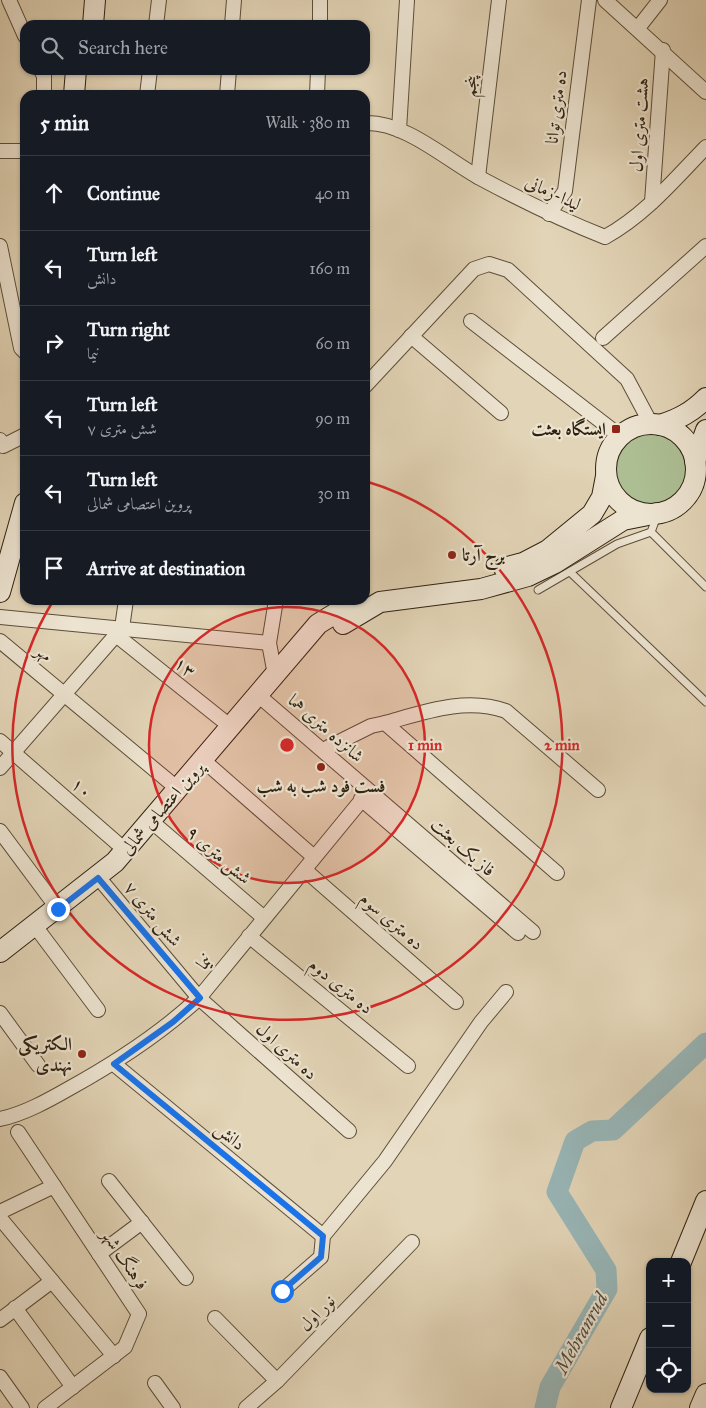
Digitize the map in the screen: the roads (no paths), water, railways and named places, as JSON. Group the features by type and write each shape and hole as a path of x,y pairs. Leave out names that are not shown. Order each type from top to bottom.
{"main road":[{"path":"80,20 82,0"},
{"path":"93,20 95,0"},
{"path":"74,90 76,75"},
{"path":"88,90 90,75"},
{"path":"370,592 375,589 478,576 523,563 548,550 592,514 602,496 606,476 606,462 611,448 620,436 632,428 678,419 693,411 706,398"},
{"path":"303,642 323,636 380,602 481,589 528,576 556,563 623,520 658,513 677,505 691,489 695,476 695,461 691,449 683,438 673,429 656,424"},
{"path":"695,461 706,430"},
{"path":"606,476 611,490 619,501 631,509 644,513 658,513"},
{"path":"0,592 20,534"},
{"name":"پروین اعتصامی شمالی","path":"0,952 98,878 126,850 318,624 349,605"},
{"path":"683,1258 706,1201"},
{"path":"621,1408 646,1348"},
{"path":"700,1408 706,1394"}],"street":[{"path":"9,0 20,25"},
{"path":"157,20 159,0"},
{"path":"232,20 234,0"},
{"path":"320,0 320,20"},
{"path":"399,130 407,0"},
{"name":"پنجم","path":"478,177 499,0"},
{"name":"ده متری توانا","path":"549,214 565,190 589,0"},
{"path":"605,0 663,50 706,92"},
{"path":"638,28 660,0"},
{"name":"هشت متری اول","path":"652,202 663,50"},
{"path":"44,75 44,90"},
{"path":"148,90 149,75"},
{"path":"227,90 229,75"},
{"path":"317,90 318,75"},
{"name":"لیدا-زمانی","path":"370,122 375,122 399,130 478,177 549,214 605,237 626,225 652,202 706,147"},
{"path":"0,151 20,150"},
{"path":"0,246 20,343"},
{"path":"603,338 706,246"},
{"path":"370,381 474,269 489,264 508,270 627,379 656,424"},
{"path":"471,321 620,436"},
{"path":"411,336 501,413"},
{"path":"1,443 20,437"},
{"path":"0,768 119,632 125,605"},
{"path":"275,605 269,643 275,675"},
{"path":"0,617 119,632 269,643"},
{"name":"۱۳","path":"119,632 230,727"},
{"name":"مهر","path":"0,641 178,789"},
{"name":"شانزده متری هما","path":"258,695 324,750 365,795"},
{"path":"324,750 370,726 385,724 448,706 490,706 506,711 598,790"},
{"path":"385,724 557,874"},
{"name":"۱۰","path":"0,741 126,850"},
{"path":"203,760 314,857"},
{"path":"365,795 518,933"},
{"name":"نیما","path":"0,1119 54,1098 114,1064 173,1022 200,998 263,917 305,870 365,795"},
{"name":"فاز یک بعثت","path":"365,795 534,932"},
{"name":"۹ شش متری","path":"151,821 263,917"},
{"path":"0,831 58,909"},
{"name":"ده متری سوم","path":"305,870 456,1002"},
{"name":"۷ شش متری","path":"98,878 200,998"},
{"path":"34,926 98,1010"},
{"name":"ده متری دوم","path":"249,936 408,1066"},
{"path":"282,1291 321,1257 323,1236 385,1161 481,1022 506,992"},
{"name":"ده متری اول","path":"200,998 349,1131"},
{"path":"0,1013 38,1065"},
{"name":"دانش","path":"114,1064 323,1236"},
{"name":"فرهنگ شهر","path":"18,1132 139,1314 125,1347 45,1408"},
{"path":"109,1180 186,1278"},
{"path":"0,1212 54,1186"},
{"path":"0,1218 114,1356"},
{"path":"99,1254 142,1222"},
{"name":"نور اول","path":"246,1408 277,1381 412,1242"},
{"path":"0,1320 52,1281"},
{"path":"15,1308 73,1387"},
{"path":"215,1318 277,1381"},
{"path":"0,1377 22,1408"},
{"path":"154,1383 173,1408"}],"lane":[{"path":"538,590 617,544 651,532 655,528 658,513"},
{"path":"651,532 706,587"},
{"path":"570,572 706,702"}],"waterway":[{"name":"Mehranrud","path":"545,1408 550,1387 607,1289 606,1270 557,1192 575,1141 592,1131 613,1130 706,1043"}],"place":[{"name":"ایستگاه بعثت","path":"616,429"},
{"name":"برج آرتا","path":"452,555"},
{"name":"فست فود شب به شب","path":"321,767"},
{"name":"الکتریکی نهندی","path":"82,1054"}]}
